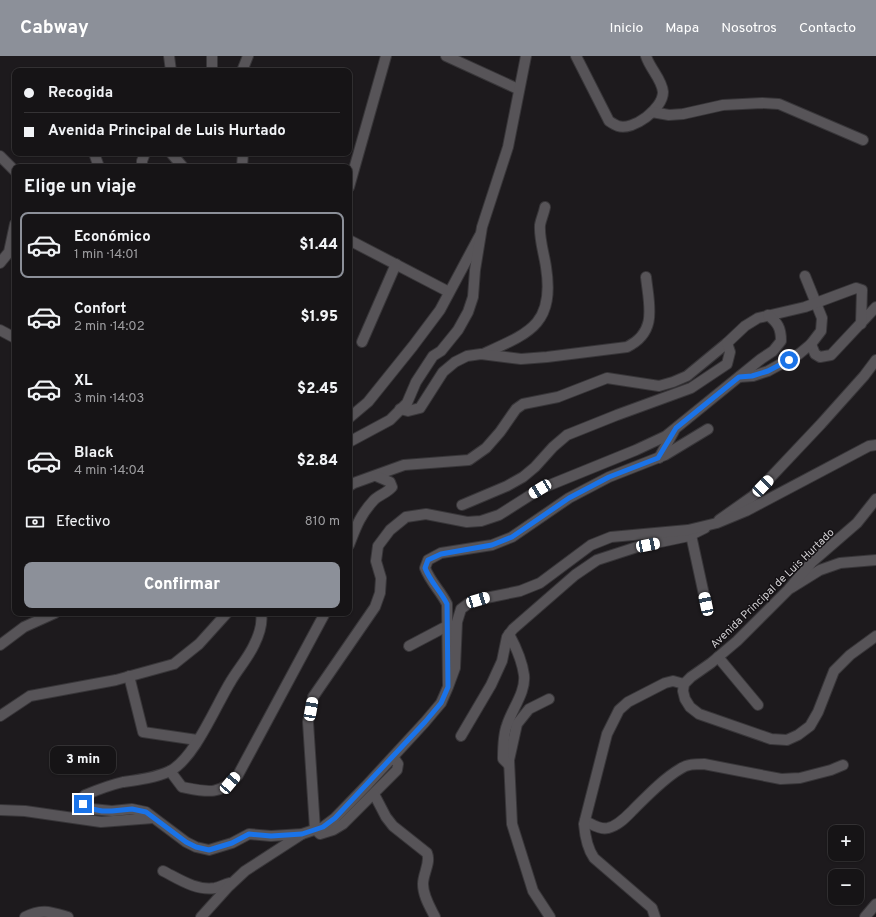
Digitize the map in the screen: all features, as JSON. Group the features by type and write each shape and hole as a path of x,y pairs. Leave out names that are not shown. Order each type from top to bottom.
{"street":[{"path":"169,56 171,68"},
{"path":"212,56 212,68"},
{"path":"243,68 248,56"},
{"path":"352,175 386,56"},
{"path":"352,440 390,420 406,403 416,382 433,356 441,351 458,330 468,312 473,296 480,235 508,147 518,88 526,56"},
{"path":"576,56 609,121 618,126 632,125 645,118 660,104 663,92 660,81 653,72 646,56"},
{"path":"450,57 518,88"},
{"path":"652,112 676,115 723,105 762,103 779,104 863,140"},
{"path":"0,156 12,168"},
{"path":"174,156 181,164"},
{"path":"400,409 408,411 420,408 443,372 455,362 467,356 481,354 515,340 534,326 544,312 548,296 547,268 540,238 540,223 545,207"},
{"path":"352,415 368,402 440,310 480,235"},
{"path":"0,263 9,252 12,238"},
{"path":"352,242 449,292"},
{"path":"362,342 396,264"},
{"path":"481,354 521,359 627,347 637,342 643,335 650,320 646,276"},
{"path":"739,377 752,376 768,371 799,354 811,344 821,331 822,318 805,276"},
{"path":"352,484 404,465 469,460 486,448 500,432 516,409 523,404 558,397 607,378 659,386 687,376 745,326 758,318 805,307 856,288 862,290 861,324"},
{"path":"811,344 815,354 820,357 831,355 876,307"},
{"path":"393,757 398,764 397,770 343,824 333,830 320,834 315,829 308,722 313,697 375,606 380,594 381,578 376,561 378,546 390,530 406,517 426,514 467,522 481,521 499,515 540,489 636,450 666,436 773,351 781,341 781,332 777,322 768,315"},
{"path":"0,330 12,336"},
{"path":"462,505 507,486 523,477 535,467 553,447 568,436 617,415 691,388 727,364 730,352 727,343"},
{"path":"461,736 492,685 502,661 507,637 513,629 575,575 597,560 637,547 691,535 712,524 753,496 864,376 876,360"},
{"path":"864,376 876,367"},
{"path":"658,458 676,428"},
{"path":"448,687 447,604 442,595 429,579 425,568 428,560 441,554 492,545 512,537 569,498 609,477 665,455 708,429"},
{"path":"201,917 234,881 260,860 302,834 323,827 335,818 425,722 441,703 448,687 455,668 457,622 461,609 469,603 520,591 540,583 591,545 611,537 688,530 712,524 746,511 869,446 876,445"},
{"path":"352,537 359,518 375,499 389,491 392,487 390,482 376,476"},
{"name":"Avenida Principal de Luis Hurtado","path":"684,684 738,641 788,590 812,562 857,523 876,499"},
{"path":"691,535 706,604"},
{"path":"788,590 820,570 840,563 876,560"},
{"path":"0,645 24,627 48,616"},
{"path":"0,716 30,696 116,680 174,664 199,644 224,616"},
{"path":"261,616 262,621 254,646 229,683 184,761 170,770 156,776 97,790 85,795 82,799 83,804 87,808 112,811 132,809 146,812 186,842 196,847 209,850 232,843 249,834 271,836 302,834"},
{"path":"170,770 182,787 207,792 220,790 238,775 323,616"},
{"path":"409,646 447,626"},
{"path":"509,634 520,656 524,676 521,693 506,726 503,759 509,766"},
{"path":"655,917 652,908 594,858 586,838 584,824 608,734 619,710 628,702 665,682 673,681 684,684 683,691 685,699 690,707 699,714 771,739 787,740 798,735 810,726 818,712 834,671 850,655 876,636"},
{"path":"718,657 758,705"},
{"path":"129,676 143,732 197,740"},
{"path":"549,699 529,709 517,724 509,766 512,824 533,891 550,917"},
{"path":"585,821 598,827 608,828 617,825 647,796 680,768 693,764 704,764 782,779 800,778 831,770 843,765"},
{"path":"374,794 386,817 393,826 427,853 429,858 424,874 423,885 426,899 435,917"},
{"path":"0,810 25,811 101,822 153,818"},
{"path":"163,871 186,883 203,888 215,888 234,881"},
{"path":"865,917 876,904"},
{"path":"25,917 37,911 52,912 68,917"}],"route":[{"path":"83,804 87,808 102,811 132,809 146,812 186,842 196,847 209,850 232,843 249,834 271,836 302,834 323,827 335,818 425,722 441,703 448,687 447,604 442,595 429,579 425,568 428,560 441,554 492,545 512,537 569,498 609,477 658,458 676,428 739,377 752,376 768,371 789,360"}]}
